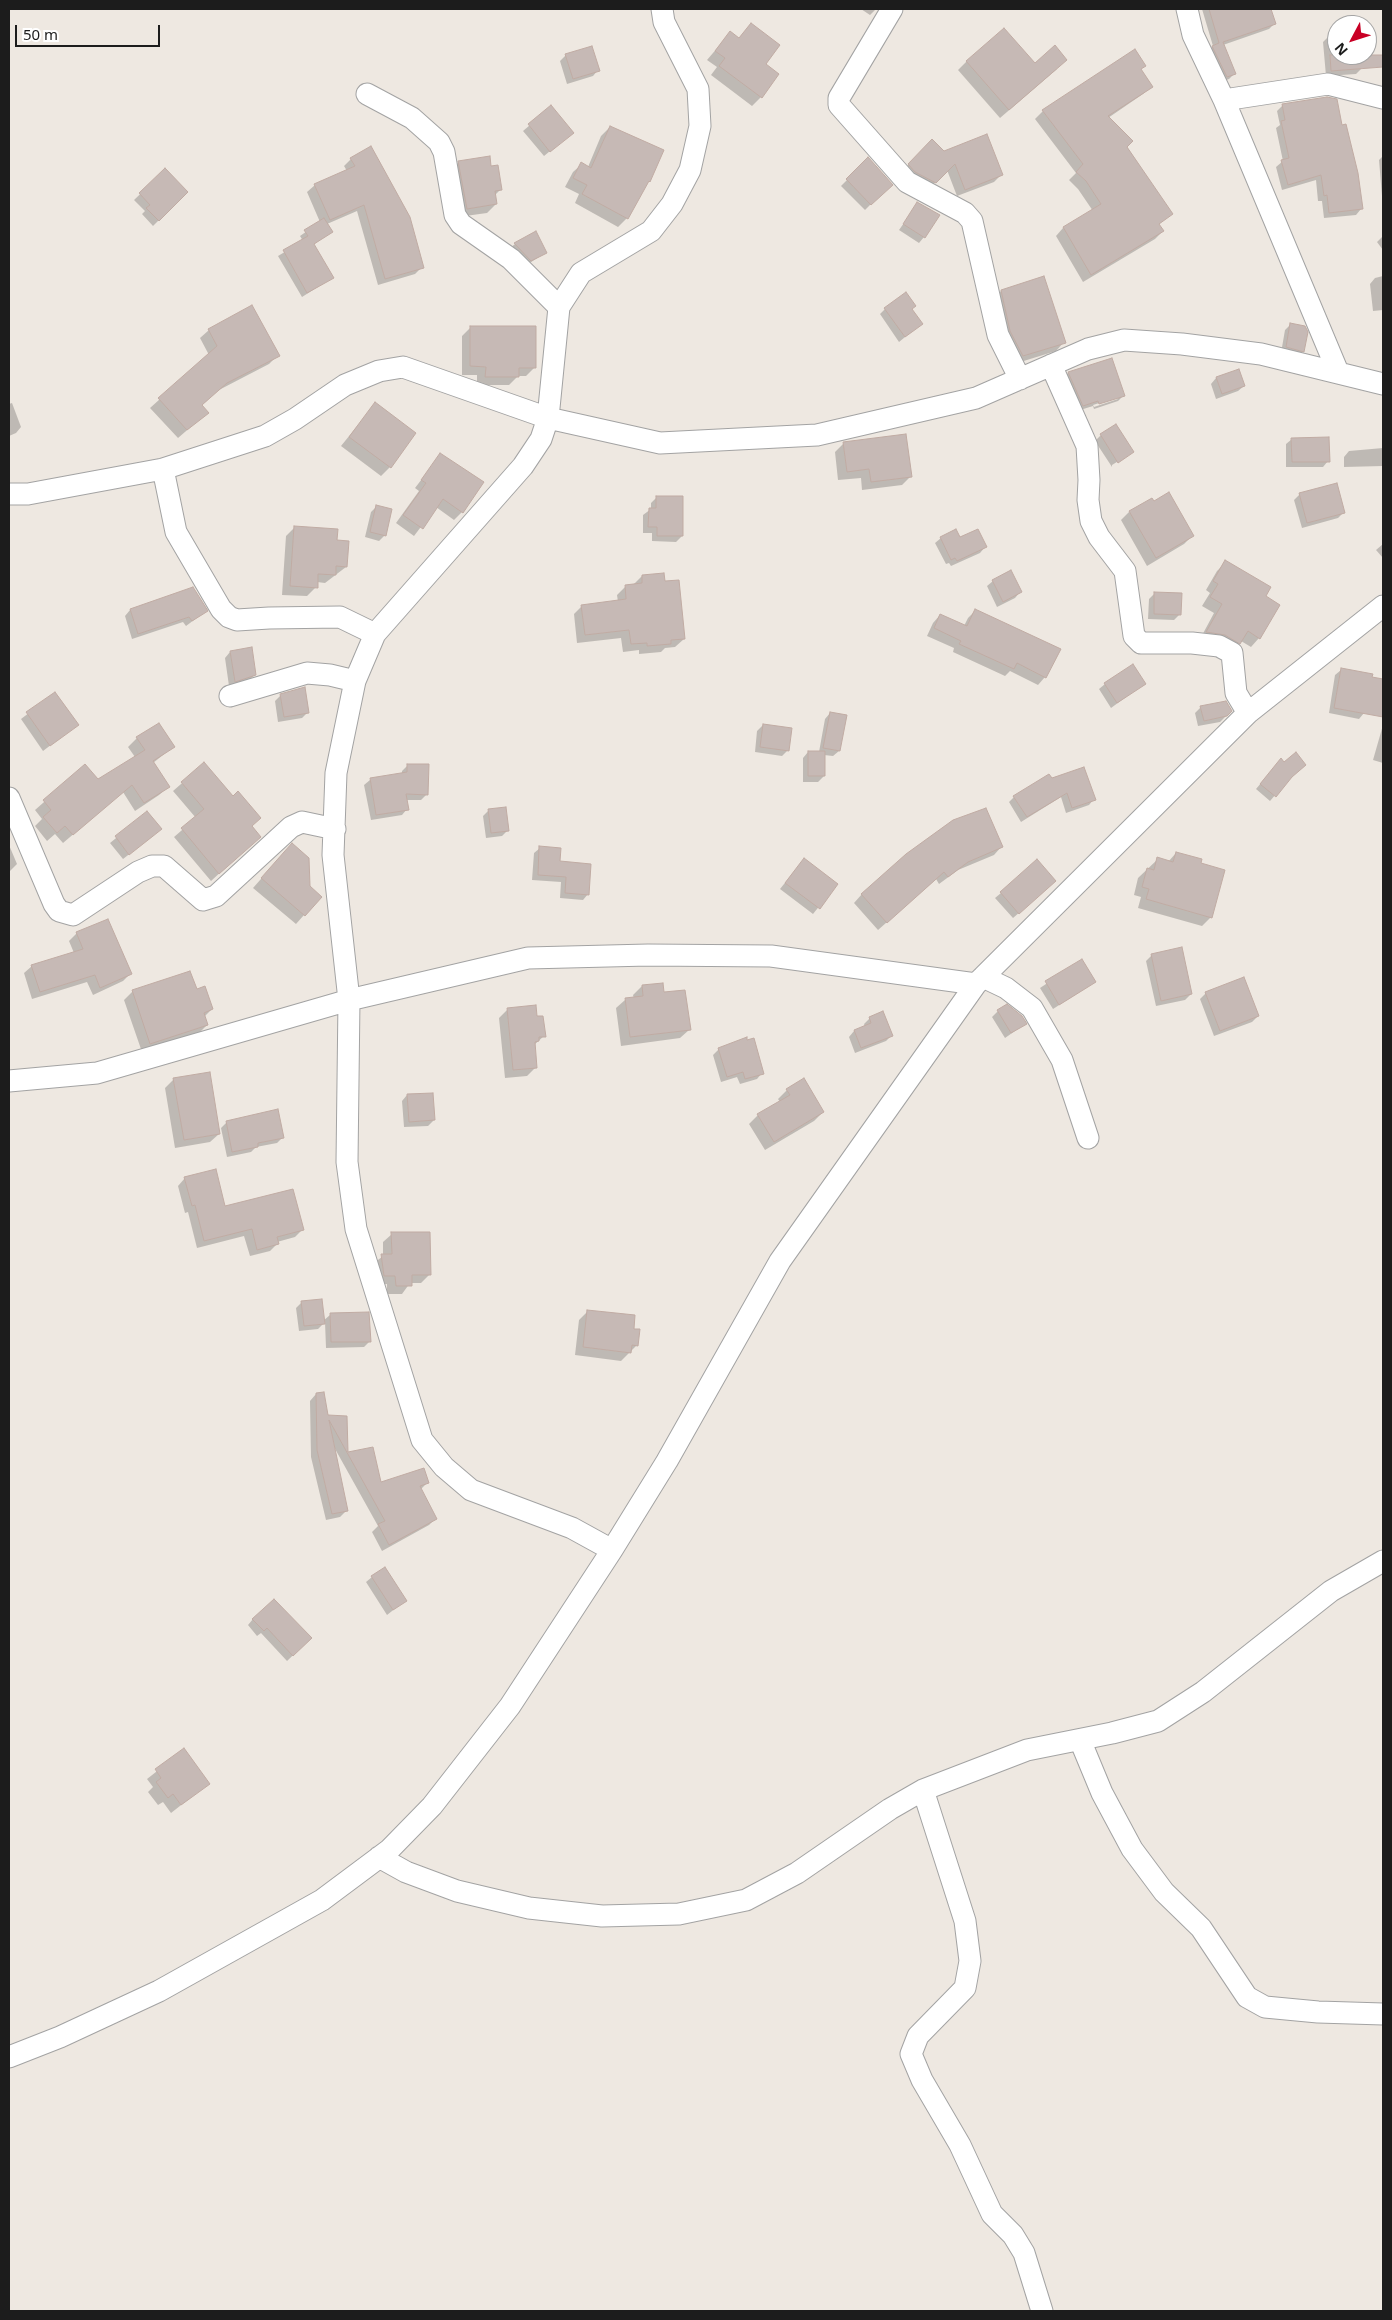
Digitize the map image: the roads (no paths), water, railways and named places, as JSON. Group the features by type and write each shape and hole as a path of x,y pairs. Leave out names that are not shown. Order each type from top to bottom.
{"street":[{"path":"612,1550 572,1528 471,1490 444,1467 422,1440 356,1229 347,1162 349,1000 333,855 336,773 355,681 375,634 523,466 540,438 548,418 559,307 581,273 651,231 672,204 690,170 700,126 698,89 664,22 662,9"},
{"path":"892,9 839,98 839,105 907,182 965,213 972,222 998,335 1020,379"},
{"path":"1186,9 1193,35 1224,100 1338,372"},
{"path":"1224,100 1328,84 1383,98"},
{"path":"367,94 412,118 439,142 444,152 456,215 460,224 511,259 559,307"},
{"path":"9,494 28,494 163,468 265,436 295,419 345,385 379,371 403,367 548,418 660,443 817,435 976,398 1088,349 1124,340 1182,344 1261,354 1383,384"},
{"path":"1051,365 1087,446 1088,500 1092,521 1099,537 1125,571 1134,636 1141,643 1192,643 1218,646 1232,653 1236,693 1248,713"},
{"path":"163,468 176,532 221,608 229,616 237,620 340,618 375,634"},
{"path":"9,2057 60,2037 159,1991 322,1900 379,1857 432,1806 510,1706 612,1550 666,1461 780,1261 979,981 1248,713 1383,606"},
{"path":"230,696 306,673 330,675 355,681"},
{"path":"9,798 54,904 60,911 73,915 138,872 152,866 164,866 203,900 216,896 291,827 302,822 335,830"},
{"path":"9,1081 97,1073 349,1000 528,958 771,956 979,981 1006,988 1032,1008 1062,1060 1088,1138"},
{"path":"379,1857 406,1872 457,1891 529,1908 602,1916 679,1914 746,1900 797,1873 890,1808 923,1790 1027,1750 1080,1740 1158,1721 1203,1692 1331,1591 1383,1562"},
{"path":"1080,1740 1102,1793 1132,1849 1164,1892 1201,1928 1247,1997 1265,2007 1318,2012 1383,2014"},
{"path":"923,1790 965,1921 970,1961 965,1988 918,2036 911,2054 922,2080 960,2145 992,2214 1013,2235 1024,2252 1042,2311"}]}
